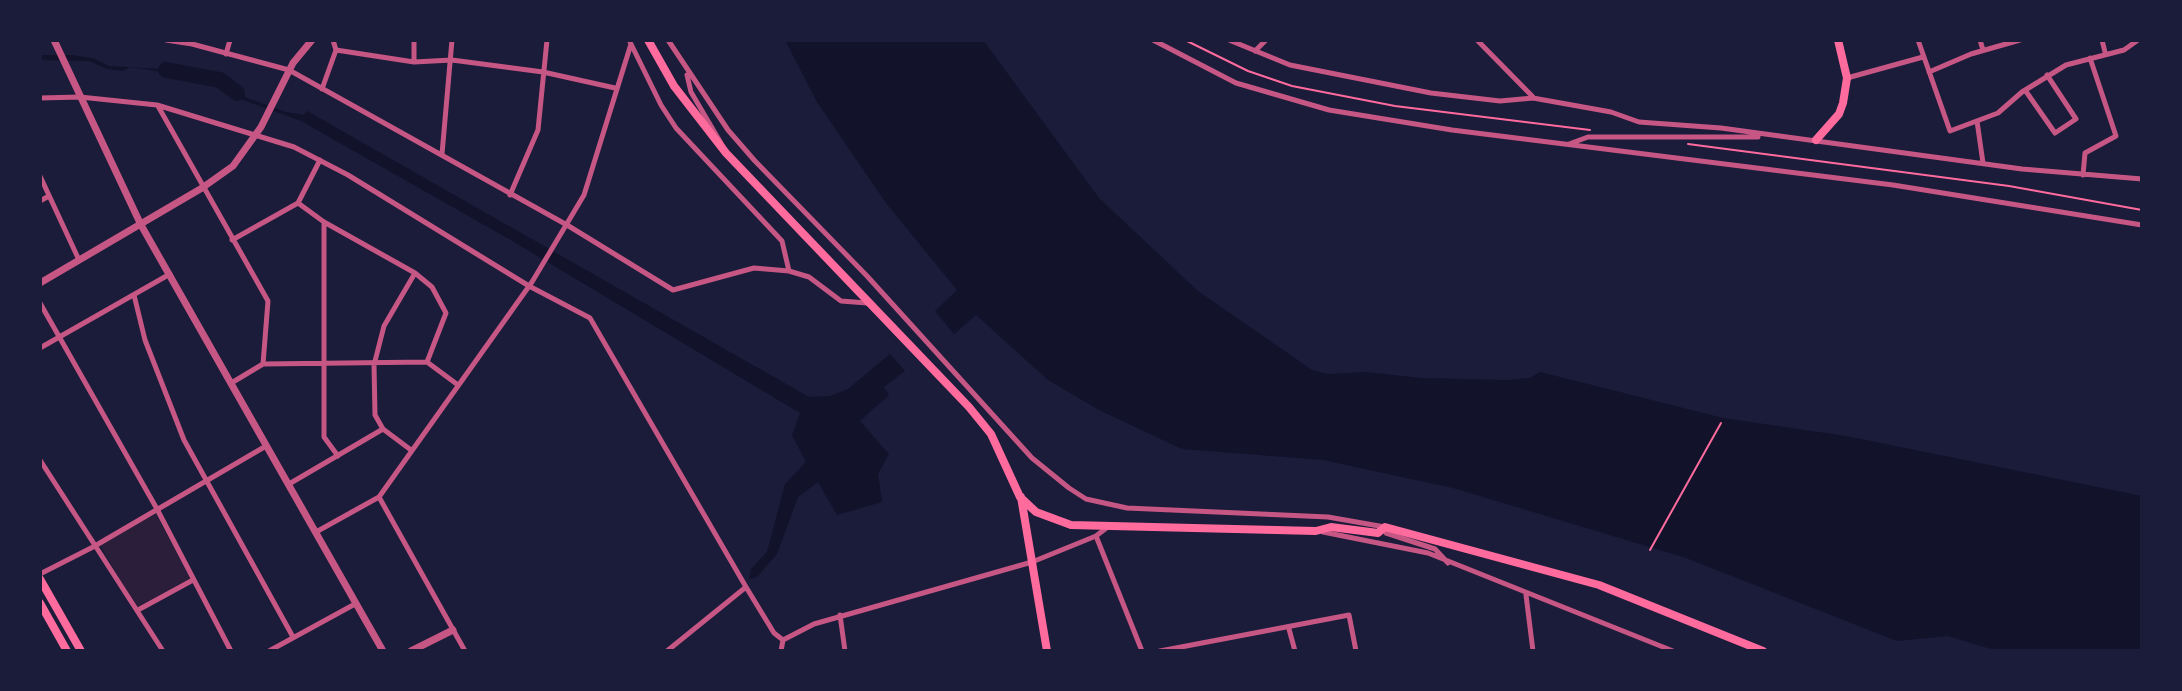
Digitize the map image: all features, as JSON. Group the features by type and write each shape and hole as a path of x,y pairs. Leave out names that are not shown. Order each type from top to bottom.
{"main road":[{"path":"648,40 674,86 726,153 991,434 1020,497 1047,651"},
{"path":"1816,140 1839,114 1847,78 1838,40"},
{"path":"1020,497 1036,512 1071,525 1316,531 1331,527 1378,533 1385,527 1599,585 1763,651"},
{"path":"40,576 81,651"},
{"path":"40,603 67,651"}],"street":[{"path":"54,40 141,225 233,382 383,651"},
{"path":"166,40 192,42 287,73 322,89 442,154 673,290 754,268 789,271 809,277 841,301 868,303"},
{"path":"226,54 230,40"},
{"path":"40,283 141,225 233,166 258,130 287,73 312,40"},
{"path":"322,89 336,50 333,40"},
{"path":"414,40 414,62"},
{"path":"442,154 452,40"},
{"path":"510,195 538,130 547,40"},
{"path":"668,40 686,70 755,161 867,276 1032,458 1069,488 1086,499 1127,508 1328,517 1385,527 1386,533 1435,549 1448,563"},
{"path":"1153,40 1236,83 1329,110 1924,189 2142,225"},
{"path":"1229,40 1329,76 1500,101 1533,98 1611,112 1639,122 1721,128 1775,137"},
{"path":"1255,51 1266,40"},
{"path":"1477,40 1533,98"},
{"path":"1918,40 1950,131 1998,113 2047,75 2105,52 2124,50 2140,40"},
{"path":"1980,40 1983,50"},
{"path":"1929,72 1983,50 2020,40"},
{"path":"2102,40 2105,52"},
{"path":"316,532 379,497 531,284 566,227 594,169 630,42"},
{"path":"630,42 676,128 782,241 789,271"},
{"path":"336,50 414,62 452,60 543,72 615,88"},
{"path":"1847,78 1924,57"},
{"path":"2083,175 2085,153 2116,136 2089,58"},
{"path":"686,70 691,92 724,143 726,153"},
{"path":"2025,90 2055,133 2076,119 2047,75"},
{"path":"40,98 80,97 157,105 258,130 320,160 590,318 746,587 774,633 783,640"},
{"path":"157,105 268,301 263,364"},
{"path":"1977,121 1983,163"},
{"path":"1568,144 1588,137 1775,137 2083,175 2142,179"},
{"path":"232,240 298,203 320,160"},
{"path":"40,176 79,260"},
{"path":"40,201 49,196"},
{"path":"298,203 324,222 415,273 432,287 446,313 427,362"},
{"path":"324,222 324,437 338,456"},
{"path":"411,450 383,429 375,415 374,365 384,326 415,273"},
{"path":"40,348 170,274"},
{"path":"134,295 145,340 184,440 293,637"},
{"path":"40,303 157,509 231,651"},
{"path":"233,382 263,364 427,362 458,385"},
{"path":"289,484 383,429"},
{"path":"40,576 266,446"},
{"path":"40,460 93,547 163,651"},
{"path":"379,497 465,651"},
{"path":"783,640 840,615 1032,562 1096,536 1110,526"},
{"path":"1316,531 1428,553 1526,595 1673,651"},
{"path":"1096,536 1142,651"},
{"path":"138,610 193,580"},
{"path":"667,651 746,587"},
{"path":"1526,595 1533,651"},
{"path":"269,651 355,604"},
{"path":"840,615 845,651"},
{"path":"1160,651 1289,629 1349,615 1356,651"},
{"path":"1289,629 1295,651"},
{"path":"411,651 453,630"},
{"path":"781,651 783,640"}],"path":[{"path":"1650,550 1721,423"}],"shaded area":[{"path":"785,40 983,40 1099,198 1198,291 1312,370 1328,374 1366,372 1421,378 1507,380 1530,378 1540,372 1723,418 1846,436 2142,496 2142,651 1998,651 1948,636 1897,641 1686,558 1453,488 1323,460 1182,449 1099,410 1048,380 976,315 954,334 935,311 957,290 886,203 817,102"},
{"path":"40,55 71,55 93,58 109,66 130,67 123,71 107,69 89,61 40,60"},
{"path":"132,67 178,70 225,81 247,98 286,112 304,115 307,111 809,397 830,396 848,389 890,354 905,371 884,387 889,395 860,421 889,454 878,474 882,502 837,515 818,482 798,497 777,554 757,577 749,579 751,569 767,552 785,484 806,462 792,435 800,413 509,239 301,121 243,100 224,87"},
{"path":"156,514 190,579 136,608 99,543"}],"waterway":[{"path":"166,70 220,80 237,93"}]}
